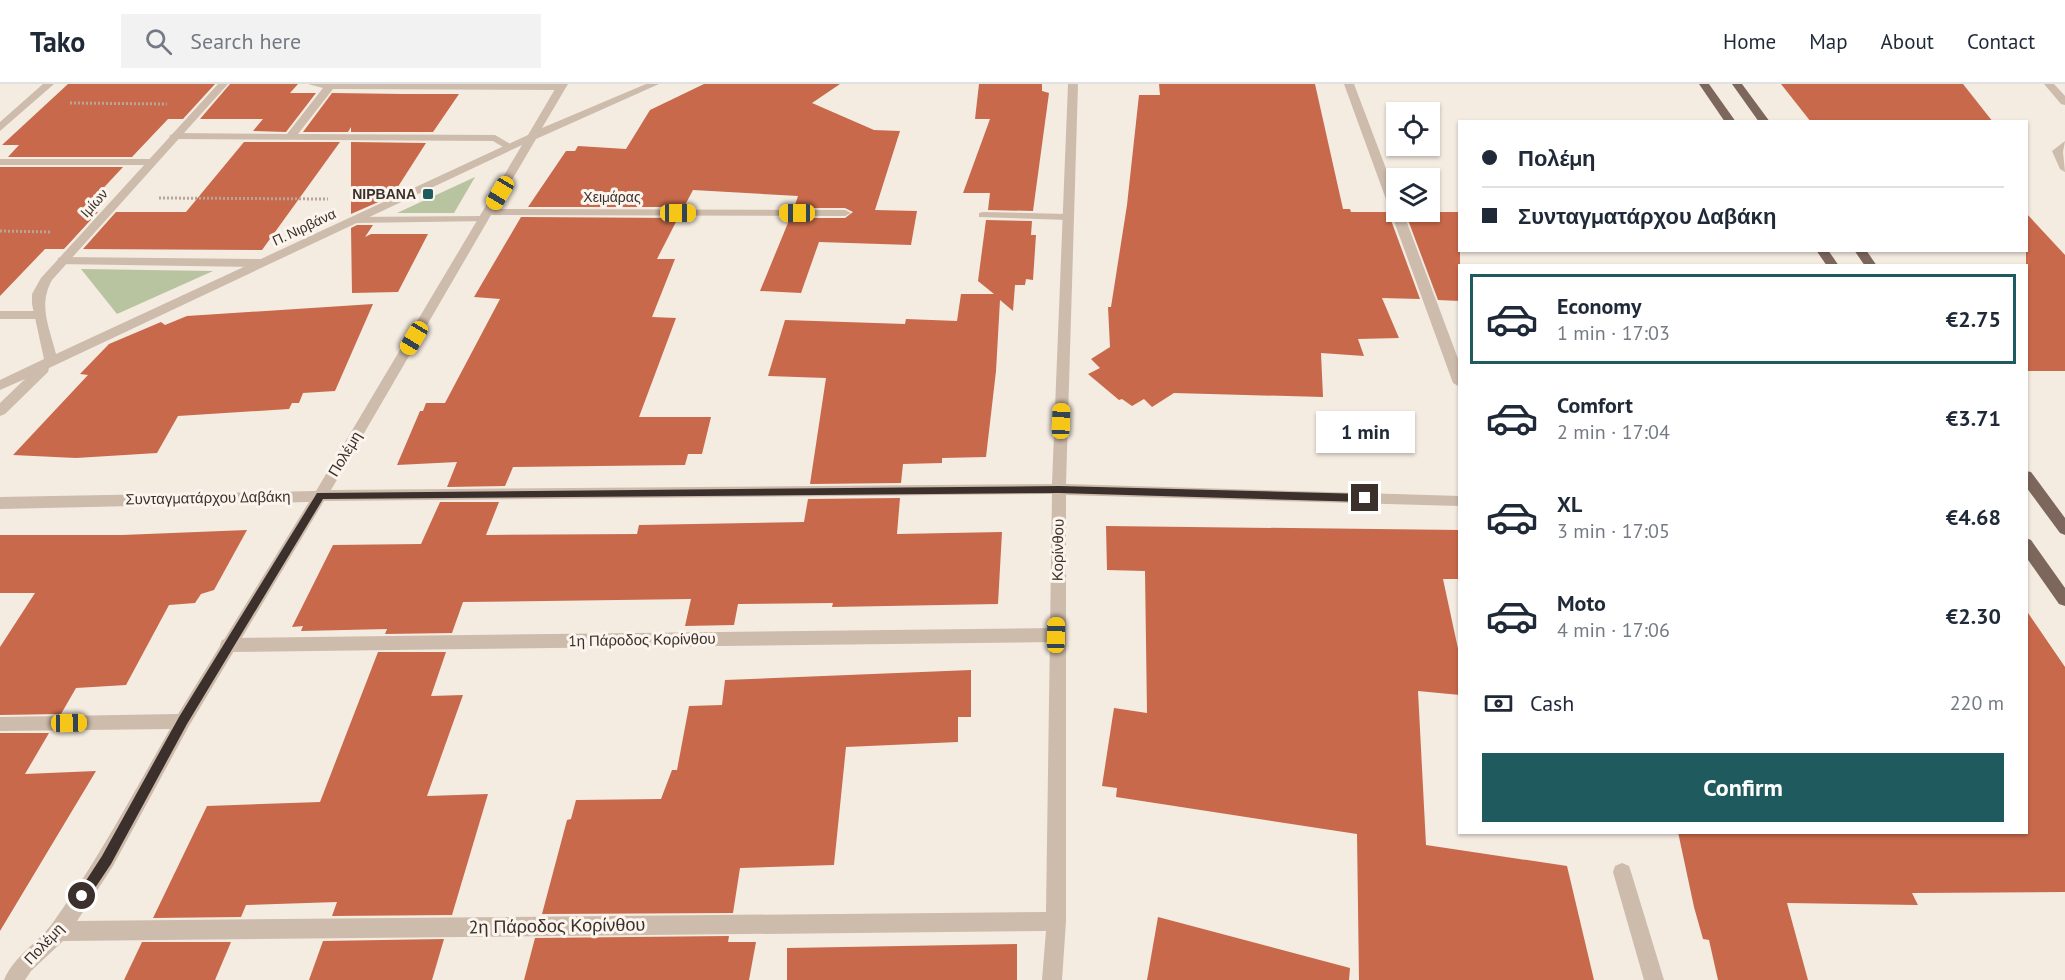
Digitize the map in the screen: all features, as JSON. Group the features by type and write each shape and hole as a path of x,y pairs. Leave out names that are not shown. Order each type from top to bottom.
{"main road":[{"path":"1704,84 1730,120"},
{"path":"1737,84 1764,120"},
{"path":"2028,479 2065,528"},
{"path":"2028,547 2065,600"}],"street":[{"path":"0,128 50,84"},
{"name":"Ιμίων","path":"51,361 40,315 38,294 62,261 223,84"},
{"path":"313,84 330,86 562,85"},
{"name":"Π. Νιρβάνα","path":"0,385 508,147 654,84"},
{"name":"Κορίνθου","path":"1052,980 1056,921 1056,635 1059,489 1073,84"},
{"path":"1349,84 1386,181"},
{"path":"2049,84 2065,102"},
{"name":"Πολέμη","path":"14,980 24,964 59,931 106,860 183,721 320,496 535,135 562,85"},
{"path":"291,136 330,86"},
{"path":"174,136 495,138 508,147"},
{"path":"2065,144 2057,151 2065,169"},
{"path":"0,162 151,162"},
{"name":"Χειμάρας","path":"354,219 845,213"},
{"path":"983,215 1067,217"},
{"path":"1402,222 1458,377"},
{"path":"62,261 261,263"},
{"path":"0,315 40,315"},
{"path":"0,411 51,361"},
{"name":"Συνταγματάρχου Δαβάκη","path":"0,503 320,496 1059,489 1458,501"},
{"name":"1η Πάροδος Κορίνθου","path":"228,645 1056,635"},
{"path":"0,724 183,721"},
{"path":"1622,872 1654,980"},
{"name":"2η Πάροδος Κορίνθου","path":"59,931 1056,921"}],"path":[{"path":"28,103 204,104"},
{"path":"119,198 339,199"},
{"path":"0,231 89,232"}],"green space":[{"path":"475,177 454,213 397,213"},
{"path":"81,269 213,271 117,314"}],"building":[{"path":"68,84 215,84 183,119 168,119 132,157 8,157 19,145 2,145"},
{"path":"230,84 298,84 290,93 316,93 286,132 253,131 263,119 200,119"},
{"path":"704,84 840,84 812,103 874,130 900,131 875,210 917,211 911,245 819,242 801,293 760,291 790,218 845,218 853,212 845,208 794,208 798,196 693,190 684,207 528,207 566,151 575,151 578,146 626,149 650,110"},
{"path":"979,84 1042,84 1042,91 1049,93 1033,211 988,210 990,193 963,193 990,119 975,119"},
{"path":"1159,84 1315,84 1343,209 1350,209 1351,212 1386,212 1386,222 1392,222 1420,299 1382,298 1399,338 1358,339 1364,356 1321,353 1323,397 1174,393 1152,407 1144,399 1132,406 1122,399 1119,400 1088,374 1100,368 1091,359 1110,347 1108,307 1111,307 1127,205 1139,95 1160,95"},
{"path":"1781,84 1963,84 1991,120 1809,120"},
{"path":"332,93 459,94 433,132 351,132 351,127 348,132 303,132"},
{"path":"244,142 340,142 262,250 83,249 116,212 186,212"},
{"path":"351,142 426,143 392,196 351,214"},
{"path":"0,167 123,167 81,212 98,212 64,249 45,249 0,296"},
{"path":"1440,212 1458,212 1460,264 1458,264 1458,301 1438,300 1409,222 1440,222"},
{"path":"2028,215 2065,255 2065,371 2028,371 2028,264 2026,264"},
{"path":"521,217 678,218 657,259 675,259 652,317 676,318 639,417 711,417 702,454 688,454 685,465 513,467 505,486 447,487 457,462 397,465 420,411 423,411 426,403 445,403 500,299 474,297"},
{"path":"986,220 1032,221 1031,235 1036,235 1033,280 1026,279 1025,285 1015,285 1013,311 1000,300 996,371 986,457 942,458 942,463 903,464 901,483 810,484 826,378 768,376 785,320 905,324 906,319 957,321 961,294 994,294 978,281"},
{"path":"357,225 373,225 365,237 371,234 428,234 398,292 352,293 351,228"},
{"path":"373,304 335,391 303,393 299,403 292,403 289,409 178,416 157,453 76,458 13,455 88,375 80,374 109,344 161,322 165,325 187,316"},
{"path":"900,498 897,534 1002,532 998,604 832,607 833,603 738,604 734,625 685,626 691,599 463,602 452,633 385,634 387,629 301,631 303,626 292,627 333,545 421,544 440,502 499,502 486,535 637,534 639,525 804,522 808,499"},
{"path":"1106,526 1458,530 1458,579 1443,579 1458,649 1458,695 1418,691 1426,845 1567,866 1594,980 1359,980 1357,834 1116,797 1117,788 1102,786 1114,708 1147,713 1145,571 1107,570"},
{"path":"247,530 214,590 201,594 195,603 169,605 126,685 76,688 61,714 0,715 0,647 35,593 0,593 0,535 122,535"},
{"path":"2028,613 2065,667 2065,892 1912,893 1918,905 1787,903 1808,980 1718,980 1709,940 1703,939 1678,834 2028,834"},
{"path":"378,652 446,652 431,696 463,695 427,796 488,794 452,915 332,916 337,902 246,905 241,917 153,918 207,806 320,802"},
{"path":"971,670 971,717 958,717 958,742 846,747 834,865 740,868 733,913 542,914 567,820 571,819 576,800 661,799 672,770 677,770 689,706 722,705 725,680"},
{"path":"0,733 49,733 25,774 96,771 0,931"},
{"path":"1158,917 1350,968 1349,980 1147,980"},
{"path":"729,936 728,942 756,942 749,980 524,980 535,938"},
{"path":"444,939 432,980 309,980 323,941"},
{"path":"142,942 231,942 215,980 124,980"},
{"path":"1017,944 1017,980 787,980 787,948"}],"place":[{"name":"ΝΙΡΒΑΝΑ","path":"428,194"}],"route":[{"path":"82,896 106,860 228,645 320,496 1059,489 1365,498"}]}
